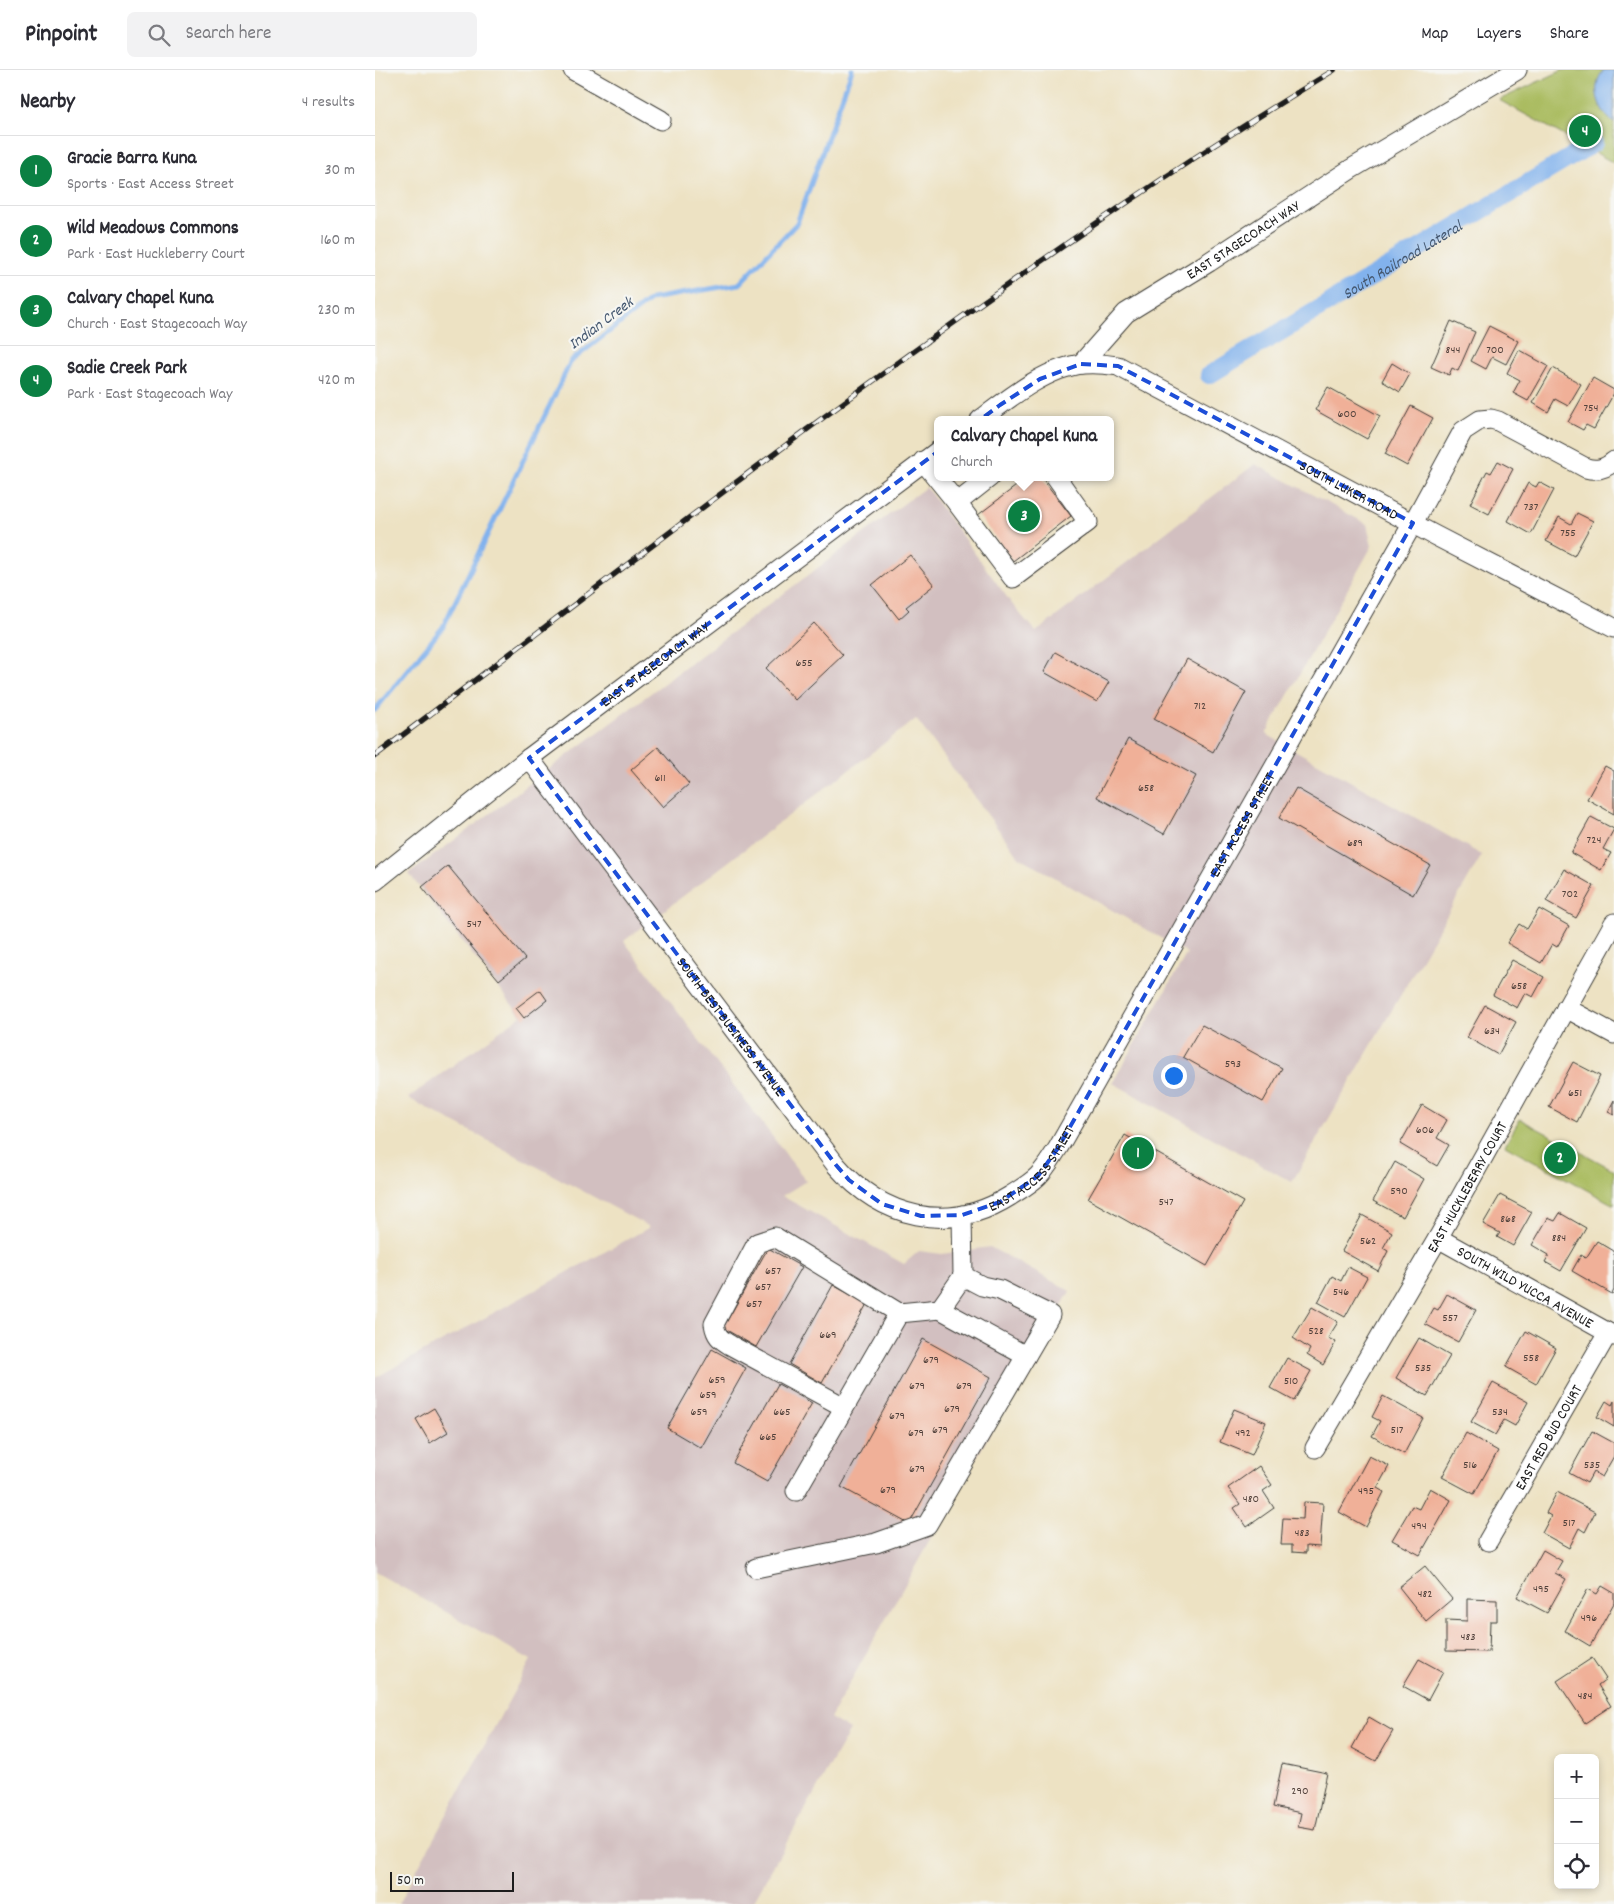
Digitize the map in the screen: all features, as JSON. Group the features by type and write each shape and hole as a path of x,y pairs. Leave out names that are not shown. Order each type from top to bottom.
{"street":[{"name":"EAST STAGECOACH WAY","path":"1081,364 1126,313 1209,262 1351,169 1517,70"},
{"path":"581,72 661,120"},
{"name":"SOUTH LUKER ROAD","path":"1081,364 1100,363 1118,366 1413,524 1614,628"},
{"path":"992,416 1005,412 1040,379 1063,368 1081,364"},
{"name":"EAST ACCESS STREET","path":"981,1210 1000,1202 1038,1176 1058,1148 1413,524 1463,431 1471,424 1481,420 1498,421 1586,468 1594,470 1609,465"},
{"name":"EAST STAGECOACH WAY","path":"375,881 529,758 930,456"},
{"path":"944,481 957,503 1013,578 1087,522 1058,481"},
{"path":"957,503 984,481"},
{"name":"SOUTH BEST BUSINESS AVENUE","path":"529,758 849,1180 882,1204 921,1216 941,1217 981,1210"},
{"name":"EAST HUCKLEBERRY COURT","path":"1315,1448 1438,1238 1614,923"},
{"path":"1566,1008 1614,1034"},
{"path":"940,1309 963,1276 961,1215"},
{"path":"844,1407 730,1345 715,1333 714,1324 757,1243 775,1237 899,1313 940,1309 1026,1356"},
{"name":"SOUTH WILD YUCCA AVENUE","path":"1438,1238 1611,1334"},
{"path":"756,1568 876,1543 927,1526 1050,1315 1000,1290 982,1286 963,1276"},
{"path":"796,1491 899,1313"},
{"name":"EAST RED BUD COURT","path":"1488,1541 1611,1334"}],"highlighted area":[{"path":"1081,364 1118,366 1413,523 1058,1148 1038,1176 1000,1202 962,1215 921,1216 882,1204 849,1180 836,1165 529,758 1000,405 1040,379"}],"shaded area":[{"path":"1255,464 1367,524 1372,546 1266,734 1482,855 1292,1182 1113,1083 1187,953 1019,857 916,719 624,941 806,1181 782,1196 904,1264 919,1251 942,1254 990,1247 1070,1291 830,1718 850,1730 752,1904 398,1904 531,1660 375,1572 375,1378 650,1227 408,1098 521,1016 409,874 926,487 1015,608 1036,632"}],"green space":[{"path":"1563,70 1614,70 1614,163 1499,100"},
{"path":"1520,1119 1614,1170 1614,1205 1505,1145"}],"water":[{"path":"1604,70 1614,70 1614,123 1604,112 1598,98 1597,84"}],"building":[{"path":"1451,321 1475,332 1458,371 1452,368 1449,375 1431,367"},
{"path":"1489,326 1518,341 1506,364 1492,357 1486,369 1471,361"},
{"path":"1519,350 1548,366 1528,401 1513,393 1520,380 1507,373"},
{"path":"1392,363 1410,374 1400,392 1382,381"},
{"path":"1553,368 1581,384 1568,406 1555,399 1548,412 1533,403"},
{"path":"1593,378 1614,390 1614,393 1594,429 1586,425 1583,430 1568,422"},
{"path":"1328,387 1380,416 1367,439 1315,410"},
{"path":"1411,406 1433,418 1407,466 1385,454"},
{"path":"1498,461 1513,469 1489,514 1470,504 1487,471 1491,473"},
{"path":"1023,481 1044,481 1071,516 1013,561 978,515"},
{"path":"1539,482 1554,490 1531,534 1508,521 1528,483 1536,487"},
{"path":"1577,513 1593,521 1574,556 1546,541 1559,517 1571,524"},
{"path":"910,555 934,585 906,607 909,610 899,619 872,585"},
{"path":"814,623 843,655 795,700 766,668"},
{"path":"1055,652 1109,682 1097,702 1044,672"},
{"path":"1187,659 1246,692 1213,752 1154,719"},
{"path":"1128,739 1196,776 1164,834 1097,797"},
{"path":"658,747 689,784 663,807 631,770"},
{"path":"1605,766 1614,771 1614,814 1587,799"},
{"path":"1296,788 1430,865 1413,895 1279,818"},
{"path":"1591,817 1614,829 1603,849 1611,853 1601,870 1571,853"},
{"path":"448,866 525,959 499,980 422,887"},
{"path":"1564,869 1594,886 1576,918 1546,901"},
{"path":"1539,909 1569,926 1557,947 1552,944 1541,963 1507,943 1519,924 1527,929"},
{"path":"1512,960 1544,977 1533,997 1525,993 1517,1008 1493,995"},
{"path":"540,990 547,1000 524,1018 516,1008"},
{"path":"1485,1005 1516,1022 1498,1055 1467,1037"},
{"path":"1202,1025 1282,1068 1263,1102 1183,1057"},
{"path":"1573,1062 1600,1076 1577,1122 1549,1107"},
{"path":"1614,1100 1614,1115 1608,1112"},
{"path":"1422,1105 1447,1120 1437,1138 1449,1145 1437,1166 1400,1144"},
{"path":"1125,1135 1243,1202 1207,1266 1088,1199"},
{"path":"1395,1162 1424,1179 1403,1217 1373,1201"},
{"path":"1500,1195 1532,1212 1513,1246 1497,1237 1500,1233 1483,1224"},
{"path":"1560,1213 1586,1228 1561,1271 1545,1262 1549,1255 1532,1245 1548,1218 1555,1221"},
{"path":"1362,1215 1392,1232 1383,1248 1388,1251 1378,1271 1342,1251"},
{"path":"1597,1241 1614,1251 1614,1290 1612,1294 1572,1271 1581,1255 1586,1258"},
{"path":"768,1248 802,1267 756,1347 723,1328"},
{"path":"1348,1267 1367,1277 1345,1317 1318,1302 1332,1276 1341,1281"},
{"path":"833,1285 867,1304 822,1383 789,1364"},
{"path":"1447,1294 1476,1310 1458,1342 1425,1324 1434,1308 1438,1310"},
{"path":"1312,1307 1338,1322 1328,1338 1336,1342 1323,1365 1307,1355 1310,1349 1293,1338"},
{"path":"1526,1331 1556,1348 1536,1384 1506,1367"},
{"path":"1419,1338 1450,1356 1427,1396 1396,1378"},
{"path":"923,1339 991,1377 909,1524 841,1487"},
{"path":"712,1349 746,1368 701,1448 667,1428"},
{"path":"1287,1358 1311,1371 1294,1401 1270,1388"},
{"path":"1493,1383 1528,1402 1515,1426 1504,1420 1495,1435 1471,1422"},
{"path":"778,1384 812,1403 767,1482 733,1463"},
{"path":"1383,1396 1423,1418 1404,1454 1372,1436 1380,1421 1372,1417"},
{"path":"1606,1401 1612,1405 1614,1401 1614,1427 1597,1417"},
{"path":"434,1408 448,1432 430,1443 416,1419"},
{"path":"1234,1409 1266,1422 1252,1455 1220,1442"},
{"path":"1592,1431 1614,1443 1614,1456 1602,1477 1593,1472 1587,1483 1569,1473"},
{"path":"1466,1433 1498,1451 1474,1494 1442,1477"},
{"path":"1369,1456 1389,1466 1377,1488 1384,1492 1366,1527 1339,1512"},
{"path":"1259,1466 1272,1485 1263,1491 1274,1508 1247,1527 1234,1508 1240,1504 1228,1488"},
{"path":"1430,1488 1451,1500 1420,1555 1392,1540 1412,1506 1419,1509"},
{"path":"1557,1492 1595,1512 1585,1532 1579,1528 1569,1548 1542,1533 1551,1516 1546,1513"},
{"path":"1304,1502 1323,1503 1320,1547 1306,1546 1306,1553 1292,1552 1292,1545 1281,1545 1283,1518 1303,1519"},
{"path":"1543,1550 1562,1561 1555,1573 1566,1579 1547,1613 1517,1597"},
{"path":"1425,1566 1452,1599 1426,1621 1399,1587"},
{"path":"1602,1586 1614,1593 1614,1603 1590,1646 1565,1631 1588,1589 1597,1594"},
{"path":"1467,1599 1497,1600 1497,1621 1490,1621 1489,1652 1446,1651 1446,1620 1467,1621"},
{"path":"1592,1658 1606,1679 1598,1685 1611,1706 1585,1723 1557,1681"},
{"path":"1419,1659 1443,1672 1428,1700 1403,1686"},
{"path":"1369,1717 1393,1731 1376,1761 1352,1748"},
{"path":"1282,1764 1327,1773 1315,1830 1298,1827 1301,1813 1273,1807"}],"waterway":[{"name":"Indian Creek","path":"375,710 443,627 571,361 651,299 739,284 797,223 852,70"},
{"name":"South Railroad Lateral","path":"1209,375 1594,143"}],"railway":[{"path":"375,756 728,489 966,314 1209,148 1334,70"}],"place":[{"name":"Sadie Creek Park","path":"1585,131"},
{"name":"Calvary Chapel Kuna","path":"1024,516"},
{"name":"Gracie Barra Kuna","path":"1138,1153"},
{"name":"Wild Meadows Commons","path":"1560,1158"}]}
